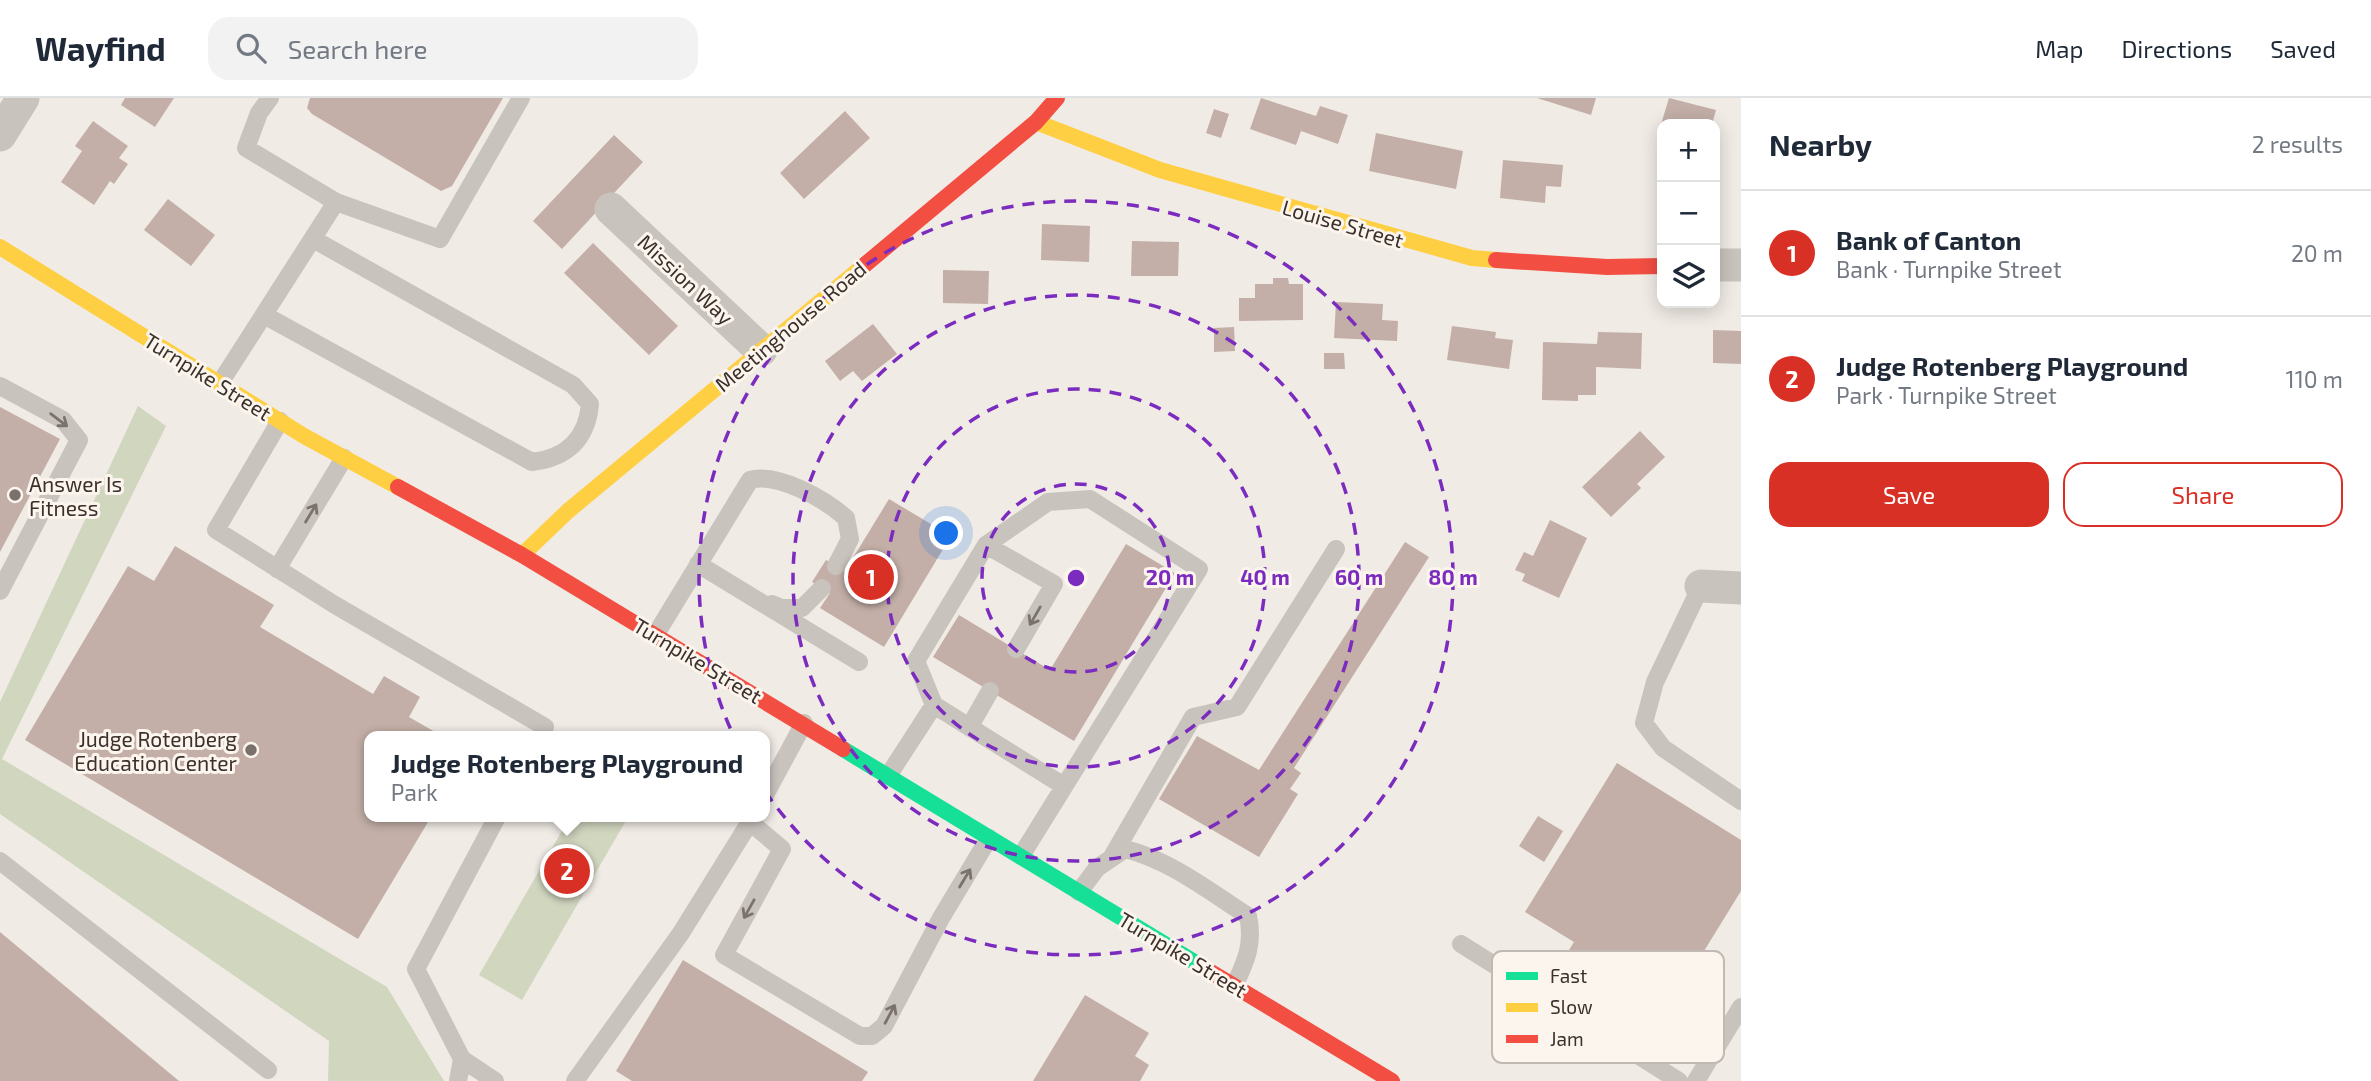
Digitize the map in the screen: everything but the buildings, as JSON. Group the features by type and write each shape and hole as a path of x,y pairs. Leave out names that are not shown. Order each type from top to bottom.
{"main road":[{"name":"Meetinghouse Road","path":"523,555 568,511 1036,122 1057,98"},
{"name":"Louise Street","path":"1036,122 1160,170 1472,258 1607,267 1657,266"},
{"name":"Turnpike Street","path":"0,247 280,421 523,555 1392,1081"}],"street":[{"path":"0,135 23,98"},
{"name":"Mission Way","path":"611,209 761,350"},
{"path":"1720,265 1741,265"},
{"path":"1701,586 1741,588"}],"lane":[{"path":"270,98 258,113 246,148 336,202 440,239 521,98"},
{"path":"220,383 336,202"},
{"path":"264,315 532,462 554,460 570,447 588,425 590,404 573,385 313,239"},
{"path":"0,386 63,420 79,440 0,591"},
{"path":"280,421 216,530 277,569 545,727 543,731"},
{"path":"277,569 344,458"},
{"path":"656,634 750,480 762,476 776,478 829,506 845,518 850,538 836,566"},
{"path":"1021,856 1199,569 1090,499 1048,502 986,545 916,661 934,705 1064,786"},
{"path":"986,545 1054,584 1016,649"},
{"path":"1079,892 1113,855 1193,717 1237,707 1336,549"},
{"path":"698,564 859,662"},
{"path":"1701,586 1654,682 1644,723 1663,748 1741,801"},
{"path":"743,591 782,608 795,609 809,604 822,588"},
{"path":"970,726 990,691"},
{"path":"888,776 934,705"},
{"path":"770,786 804,723"},
{"path":"494,822 416,969 462,1059 495,1081"},
{"path":"576,1080 681,933 750,822"},
{"path":"755,822 782,849 724,955 860,1036 872,1036 884,1026 941,918 989,838"},
{"path":"1113,855 1125,849 1140,852 1188,877 1248,916 1252,935 1246,961 1234,986"},
{"path":"0,861 268,1070"},
{"path":"1461,944 1492,963"},
{"path":"1724,1035 1741,1007"},
{"path":"458,1081 462,1059"},
{"path":"1650,1063 1679,1081"},
{"path":"1696,1081 1707,1063"}],"green space":[{"path":"138,406 166,426 2,759 387,987 444,1081 328,1081 329,1041 0,814 0,702"},
{"path":"567,822 625,822 522,1000 479,975"}],"traffic: fast":[{"path":"843,749 1206,969"}],"traffic: slow":[{"path":"1036,122 1160,170 1472,258 1496,260"},
{"path":"0,247 304,436 398,487"},
{"path":"522,555 568,511 861,268"}],"traffic: jam":[{"path":"861,268 1036,122 1057,98"},
{"path":"1496,260 1607,267 1657,266"},
{"path":"398,487 522,555 843,749"},
{"path":"1206,969 1392,1081"}],"place":[{"name":"Answer Is Fitness","path":"15,495"},
{"name":"Bank of Canton","path":"871,577"},
{"name":"Judge Rotenberg Education Center","path":"251,750"},
{"name":"Judge Rotenberg Playground","path":"567,871"}]}
